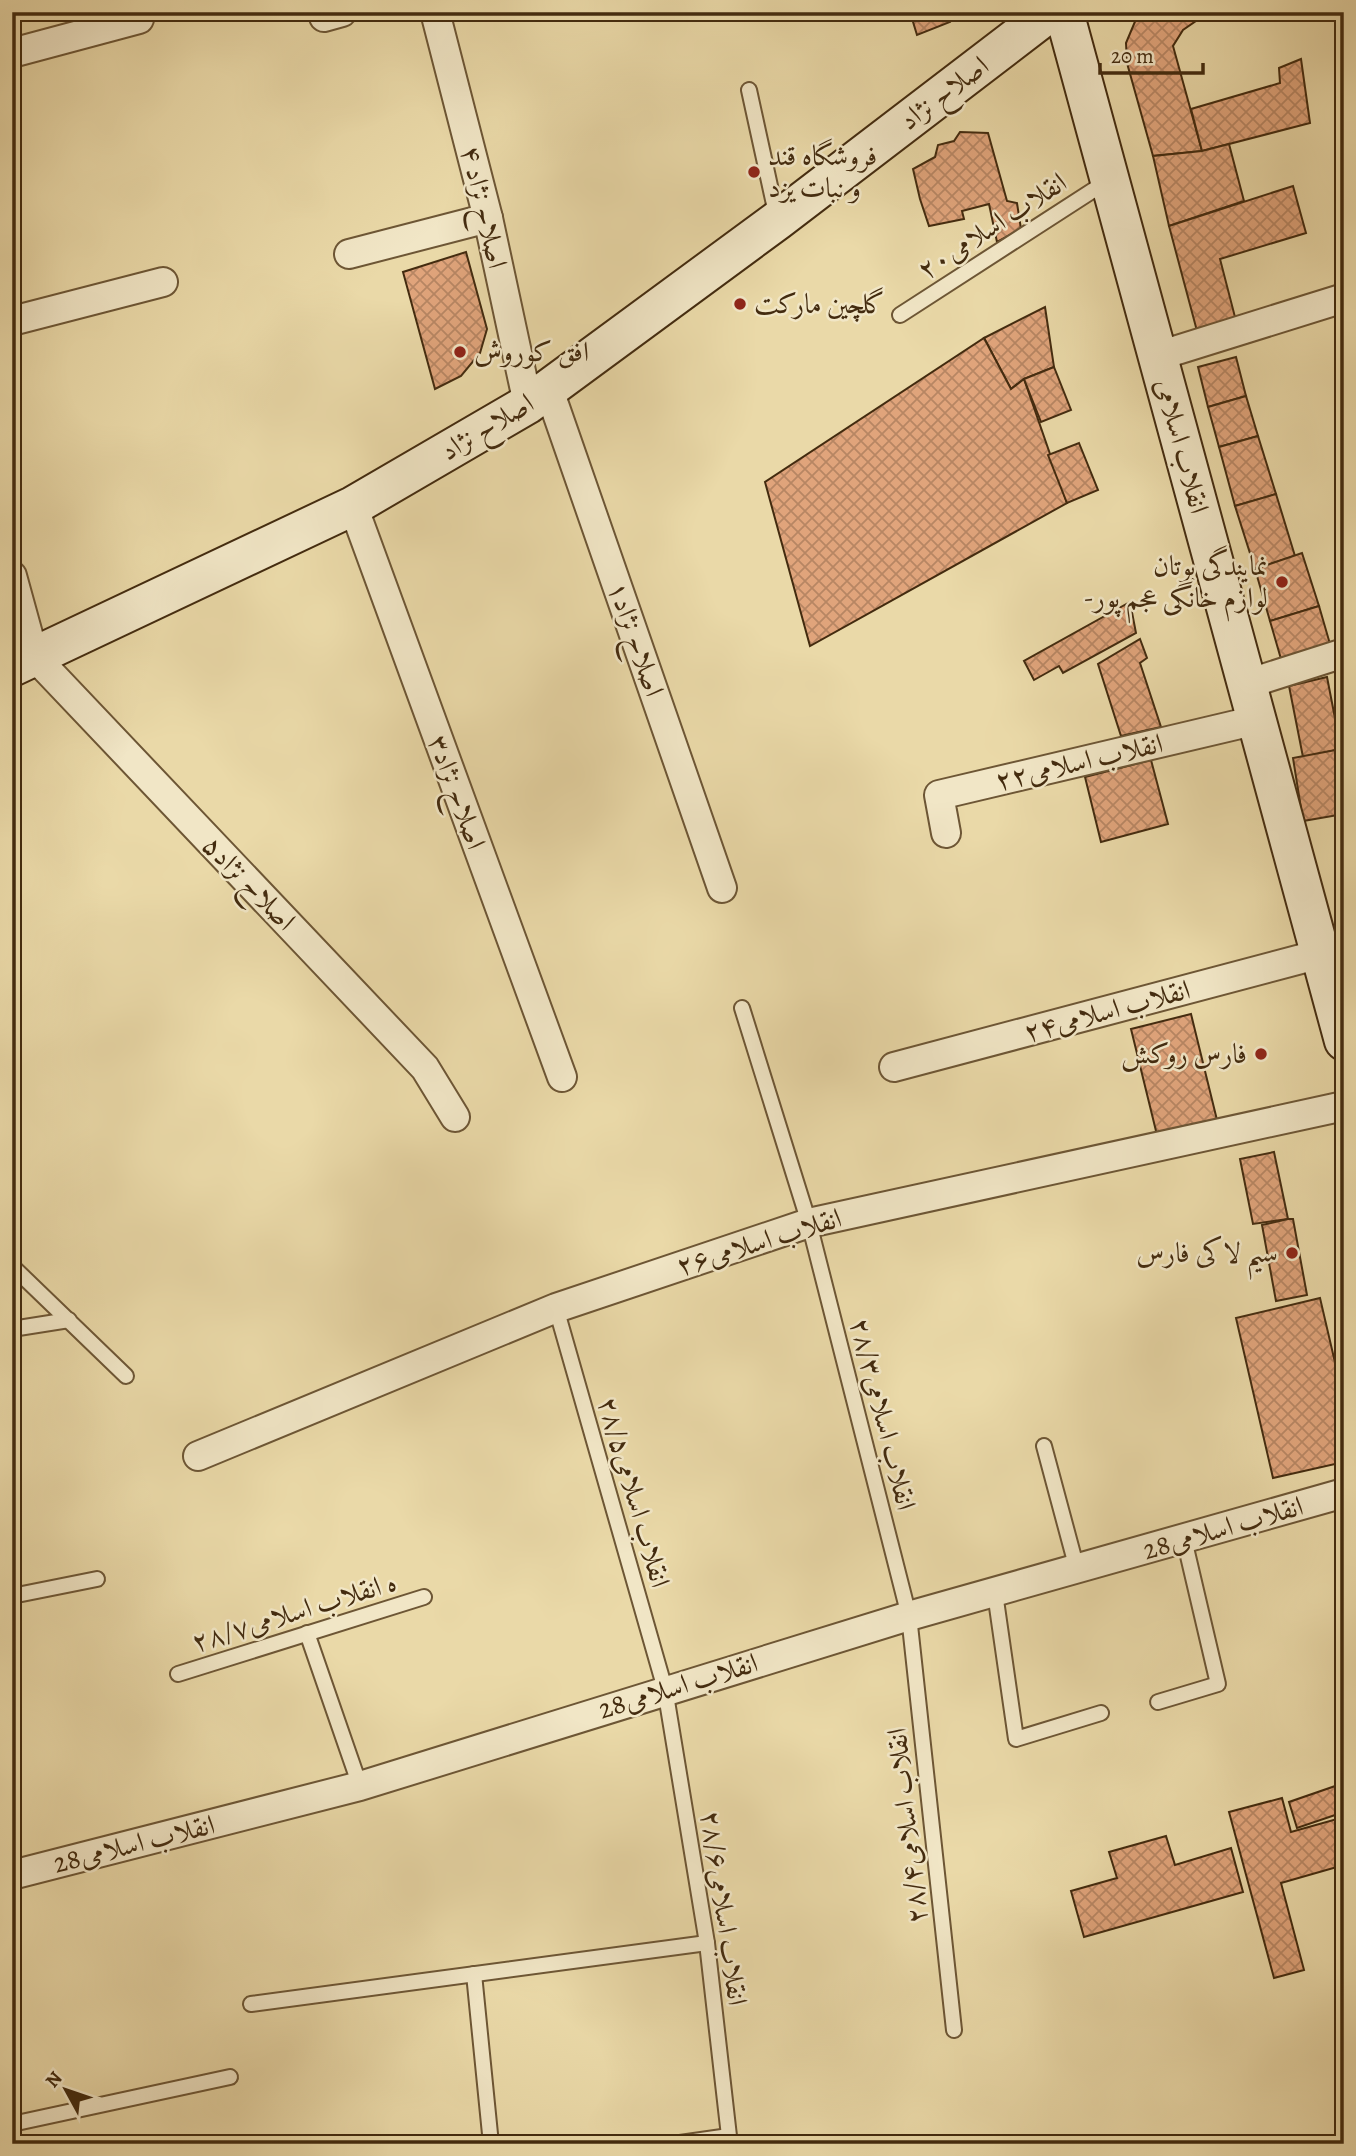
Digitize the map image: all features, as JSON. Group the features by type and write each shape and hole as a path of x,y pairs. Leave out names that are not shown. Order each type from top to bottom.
{"main road":[{"name":"اصلاح نژاد","path":"23,662 353,506 539,397 778,220 1050,12"},
{"name":"انقلاب اسلامی","path":"1065,12 1252,702 1330,967 1344,1041"}],"street":[{"name":"۴ اصلاح نژاد","path":"435,12 488,218 539,397"},
{"path":"12,53 139,19"},
{"path":"349,254 488,218"},
{"path":"12,321 163,282"},
{"path":"1158,356 1344,298"},
{"name":"اصلاح نژاد۱","path":"539,397 722,888"},
{"name":"اصلاح نژاد۳","path":"353,506 562,1077"},
{"path":"12,576 23,662"},
{"path":"1252,702 1344,653"},
{"name":"اصلاح نژاد۵","path":"23,662 425,1068 455,1117"},
{"name":"انقلاب اسلامی۲۲","path":"946,833 939,795 1252,702"},
{"name":"انقلاب اسلامی۲۴","path":"894,1067 1330,967"},
{"name":"انقلاب اسلامی۲۶","path":"198,1456 556,1308 809,1223 1344,1106"},
{"name":"28انقلاب اسلامی","path":"12,1875 360,1786 665,1689 909,1616 1344,1493"}],"lane":[{"path":"749,90 778,220"},
{"name":"انقلاب اسلامی۲۰","path":"900,315 1110,179"},
{"name":"انقلاب اسلامی۲۸/۳","path":"742,1008 809,1223 909,1616"},
{"path":"12,1266 126,1376"},
{"name":"انقلاب اسلامی۲۸/۵","path":"556,1308 665,1689"},
{"path":"12,1329 69,1320"},
{"path":"1044,1446 1077,1569"},
{"path":"1158,1702 1218,1684 1184,1539"},
{"path":"12,1596 97,1579"},
{"path":"995,1593 1016,1739 1101,1713"},
{"name":"ه انقلاب اسلامی۲۸/۷","path":"178,1674 424,1597"},
{"name":"انقلاب اسلامی۲۸/۴","path":"909,1616 954,2030"},
{"path":"307,1633 360,1786"},
{"name":"انقلاب اسلامی۲۸/۶","path":"665,1689 707,1943 729,2136 673,2144"},
{"path":"251,2004 707,1943"},
{"path":"474,1974 491,2144"},
{"path":"12,2124 230,2077"}],"building":[{"path":"910,12 948,12 950,22 917,35"},
{"path":"1139,12 1209,12 1183,30 1173,46 1202,151 1153,156 1127,63 1126,43"},
{"path":"1301,59 1310,123 1202,151 1191,109 1280,83 1279,68"},
{"path":"960,132 988,133 1007,201 1017,203 1021,229 997,242 989,204 962,211 964,219 929,226 913,169 935,157 938,145 954,141"},
{"path":"1229,144 1244,201 1169,226 1153,156 1202,151"},
{"path":"1293,186 1306,233 1220,259 1235,317 1197,331 1169,226"},
{"path":"466,252 487,329 480,353 461,376 435,389 403,272"},
{"path":"1045,307 1054,367 1024,379 1011,389 984,338"},
{"path":"984,338 1011,389 1024,379 1067,503 810,646 765,482"},
{"path":"1236,357 1246,396 1208,407 1198,367"},
{"path":"1054,367 1071,410 1041,422 1024,379"},
{"path":"1246,396 1258,436 1219,447 1208,407"},
{"path":"1258,436 1276,494 1235,506 1219,447"},
{"path":"1079,443 1098,490 1067,503 1048,455"},
{"path":"1276,494 1295,556 1255,569 1235,506"},
{"path":"1302,553 1319,606 1270,621 1255,569"},
{"path":"1130,602 1136,633 1063,673 1059,666 1034,680 1024,661"},
{"path":"1319,606 1330,644 1281,659 1270,621"},
{"path":"1140,639 1147,658 1140,663 1161,727 1121,736 1098,664"},
{"path":"1327,677 1341,749 1303,757 1289,686"},
{"path":"1341,749 1344,814 1303,821 1293,758"},
{"path":"1151,760 1168,824 1101,842 1085,777"},
{"path":"1191,1014 1217,1120 1157,1135 1131,1029"},
{"path":"1274,1152 1288,1219 1253,1224 1240,1159"},
{"path":"1293,1219 1307,1295 1276,1301 1262,1225"},
{"path":"1320,1298 1344,1401 1344,1462 1273,1478 1236,1318"},
{"path":"1344,1783 1344,1812 1297,1828 1289,1802"},
{"path":"1282,1798 1291,1832 1344,1817 1344,1865 1281,1883 1304,1970 1274,1978 1229,1812"},
{"path":"1166,1836 1175,1865 1231,1848 1243,1892 1084,1937 1071,1891 1117,1878 1109,1852"}],"place":[{"name":"فروشگاه قند و نبات یزد","path":"754,172"},
{"name":"گلچین مارکت","path":"740,304"},
{"name":"افق کوروش","path":"460,352"},
{"name":"نمایندگی بوتان -لوازم خانگی عجم پور","path":"1282,582"},
{"name":"فارس روکش","path":"1261,1054"},
{"name":"سیم لاکی فارس","path":"1292,1253"}]}
